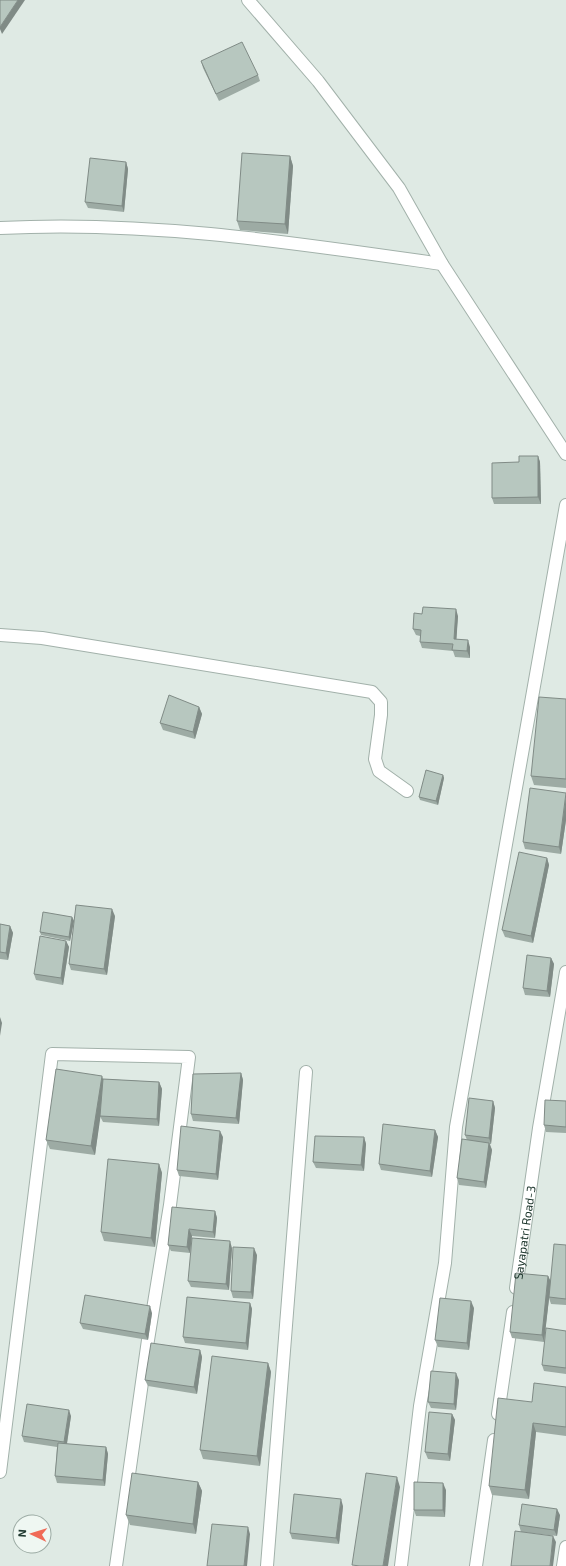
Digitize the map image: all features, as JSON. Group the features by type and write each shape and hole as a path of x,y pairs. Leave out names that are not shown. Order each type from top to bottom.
{"street":[{"path":"248,0 318,81 399,188 442,264 566,454"},
{"path":"0,228 34,226 138,229 291,242 442,264"},
{"path":"401,1566 420,1406 445,1263 456,1127 566,505"},
{"path":"0,637 42,638 372,692 381,702 381,715 375,760 379,771 407,791"},
{"name":"Sayapatri Road-3","path":"476,1566 539,1128 566,972"},
{"path":"0,1472 52,1054 189,1057 170,1206 148,1340 116,1566"},
{"path":"267,1566 306,1072"},
{"path":"563,1566 566,1547"}],"building":[{"path":"0,0 18,0 0,27"},
{"path":"242,42 258,75 216,94 201,61"},
{"path":"242,153 290,156 285,224 237,221"},
{"path":"90,158 126,162 122,206 85,202"},
{"path":"519,456 538,456 538,497 492,498 492,463 519,462"},
{"path":"423,607 456,609 454,639 468,640 467,651 452,650 453,644 420,642 421,630 413,629 414,613 422,614"},
{"path":"169,695 199,707 193,732 160,723"},
{"path":"539,697 566,699 566,779 531,776"},
{"path":"426,770 443,775 436,801 419,797"},
{"path":"530,788 566,793 559,847 523,842"},
{"path":"519,852 547,858 531,936 502,930"},
{"path":"76,905 112,909 104,969 69,964"},
{"path":"43,912 72,917 69,937 40,932"},
{"path":"0,924 10,926 6,953 0,952"},
{"path":"40,936 66,941 61,978 34,974"},
{"path":"527,955 551,958 547,991 523,988"},
{"path":"56,1069 102,1076 91,1146 46,1140"},
{"path":"241,1073 236,1118 191,1114 193,1074"},
{"path":"103,1079 159,1082 157,1119 100,1116"},
{"path":"469,1098 493,1101 489,1138 465,1135"},
{"path":"545,1100 566,1101 566,1127 544,1125"},
{"path":"383,1124 435,1130 430,1171 379,1164"},
{"path":"181,1126 220,1131 216,1174 177,1170"},
{"path":"315,1136 364,1137 361,1165 313,1162"},
{"path":"462,1139 489,1143 484,1182 457,1178"},
{"path":"108,1159 159,1164 151,1238 101,1232"},
{"path":"172,1207 215,1211 213,1232 189,1229 187,1247 168,1245"},
{"path":"192,1238 230,1241 226,1284 188,1281"},
{"path":"554,1244 566,1245 566,1299 549,1297"},
{"path":"233,1247 254,1248 251,1292 231,1291"},
{"path":"516,1273 548,1276 542,1335 510,1332"},
{"path":"85,1295 150,1306 145,1334 80,1323"},
{"path":"187,1297 250,1303 246,1343 183,1337"},
{"path":"440,1298 471,1301 467,1343 435,1340"},
{"path":"546,1328 566,1331 566,1368 542,1365"},
{"path":"151,1343 200,1350 194,1387 145,1380"},
{"path":"212,1356 268,1363 257,1456 200,1450"},
{"path":"431,1371 456,1373 454,1404 428,1402"},
{"path":"534,1383 566,1387 566,1427 533,1423 525,1490 489,1486 498,1398 532,1402"},
{"path":"27,1404 69,1410 64,1442 22,1436"},
{"path":"429,1412 452,1414 448,1454 425,1452"},
{"path":"58,1443 106,1447 103,1480 55,1476"},
{"path":"132,1473 198,1482 193,1524 126,1515"},
{"path":"366,1473 397,1477 383,1566 352,1565"},
{"path":"414,1482 443,1483 443,1510 414,1510"},
{"path":"294,1494 341,1499 336,1538 290,1533"},
{"path":"522,1504 557,1509 554,1530 519,1525"},
{"path":"212,1524 248,1527 244,1566 207,1566"},
{"path":"515,1531 553,1536 550,1566 511,1566"}]}
